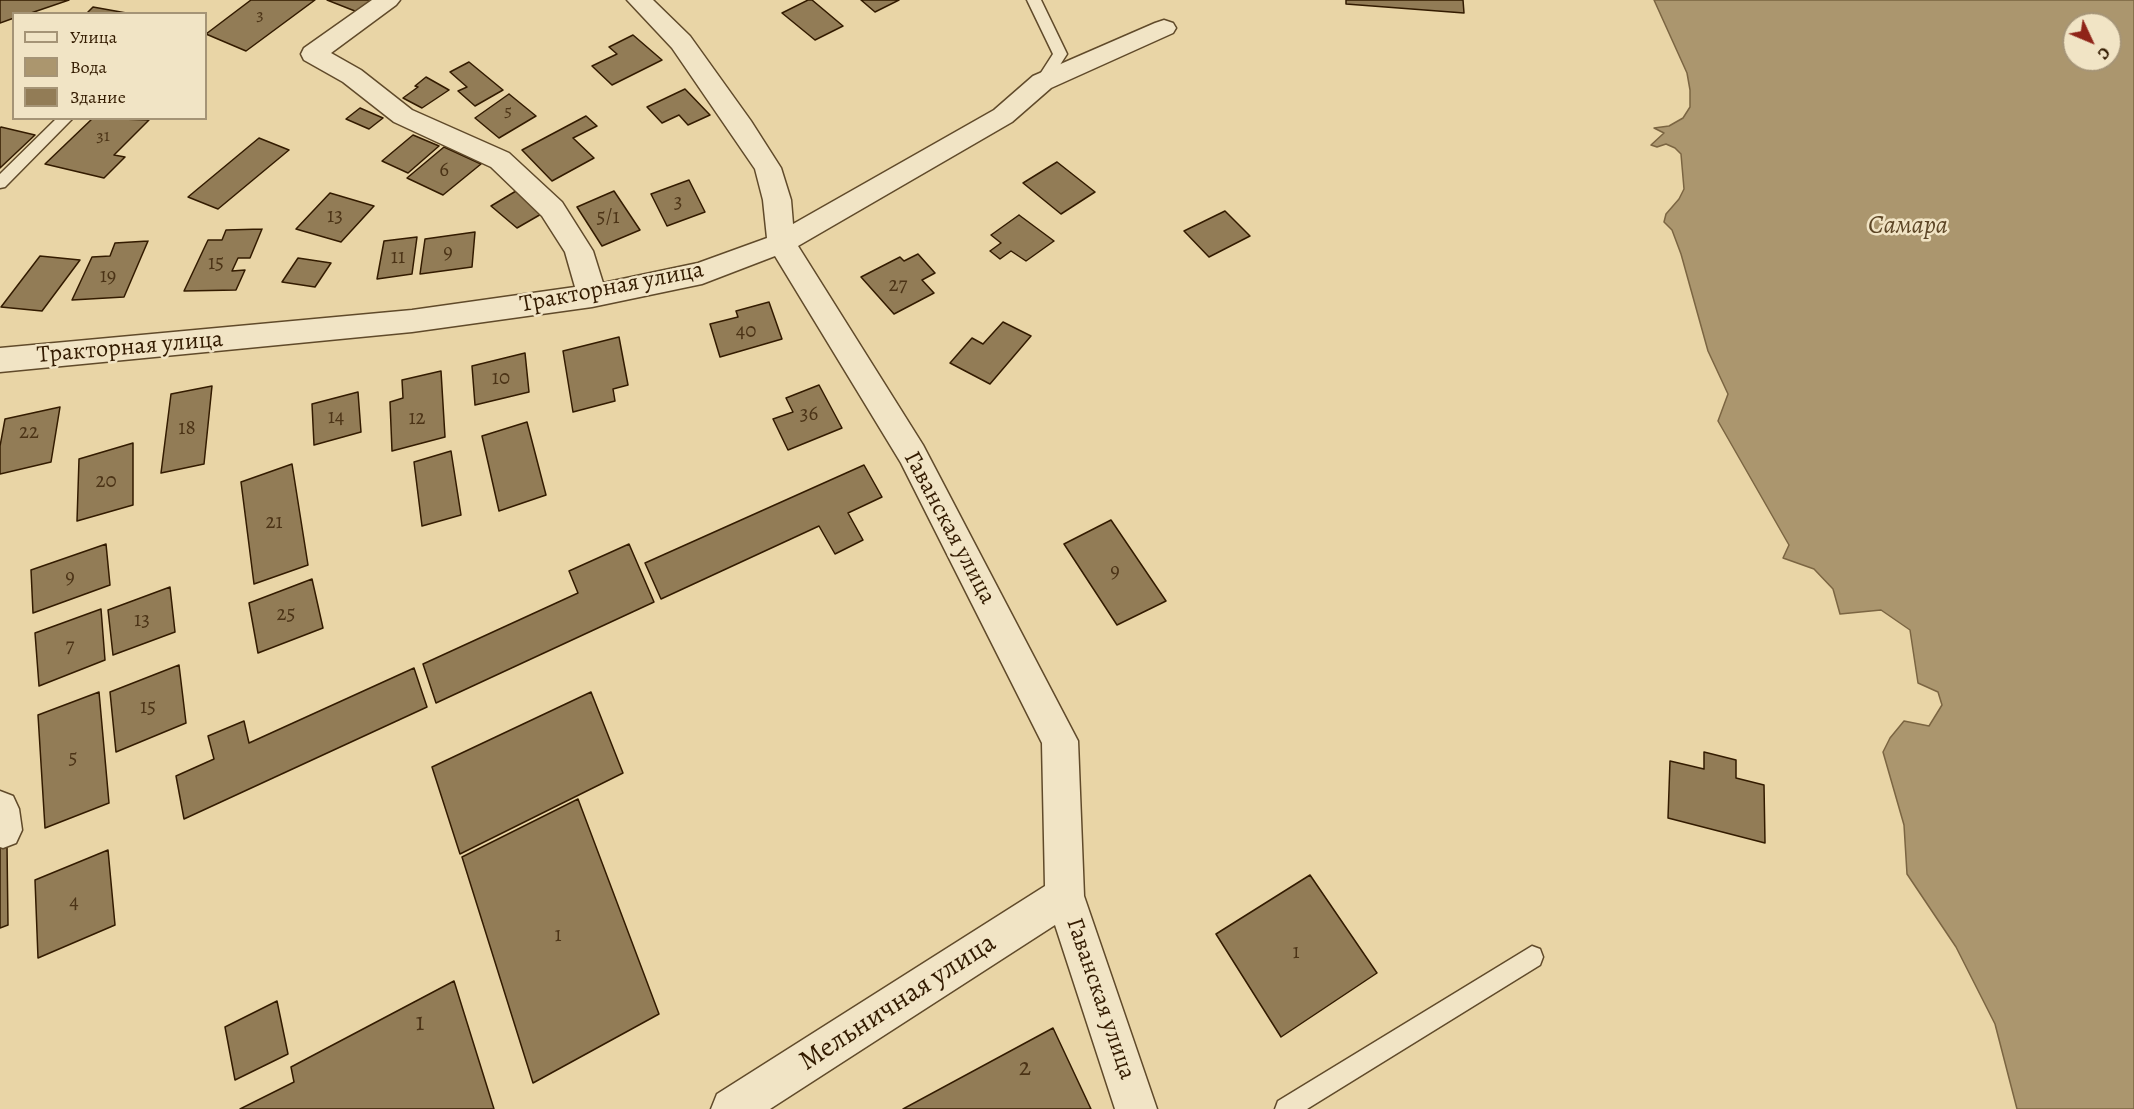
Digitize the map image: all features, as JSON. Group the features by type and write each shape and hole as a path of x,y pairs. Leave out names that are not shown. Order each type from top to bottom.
{"street":[{"path":"388,0 313,54 352,76 403,116 500,160 552,209 579,251 592,296"},
{"name":"Гаванская улица","path":"639,0 681,42 742,127 768,168 777,200 781,243 912,454 1060,741 1065,896 1136,1109"},
{"name":"Тракторная улица","path":"0,360 412,321 592,296 702,273 781,243 1003,116 1042,82 1164,28"},
{"name":"Мельничная улица","path":"732,1109 1065,896"}],"lane":[{"path":"1034,0 1060,54 1042,82"},
{"path":"0,183 64,120"},
{"path":"1286,1109 1532,957"}],"water":[{"name":"Самара","path":"1654,0 2134,0 2134,1109 2017,1109 1995,1024 1956,947 1907,874 1904,825 1883,752 1890,738 1904,721 1929,726 1942,705 1938,692 1918,683 1910,630 1881,610 1840,614 1833,589 1814,569 1783,558 1789,545 1718,421 1728,394 1708,351 1681,254 1672,230 1664,222 1666,214 1684,189 1681,154 1666,144 1657,147 1651,145 1664,133 1654,128 1669,126 1683,118 1690,107 1687,73"}],"building":[{"path":"0,0 69,0 34,12 12,12 12,19 0,23"},
{"path":"251,0 315,0 246,51 207,33"},
{"path":"327,0 378,0 360,13"},
{"path":"812,0 843,26 815,40 782,13"},
{"path":"861,0 899,0 875,12"},
{"path":"1346,0 1463,0 1464,13 1346,4"},
{"path":"93,7 121,12 88,12"},
{"path":"633,35 662,60 612,85 592,66 617,54 609,47"},
{"path":"469,62 503,90 475,106 458,91 467,87 450,72"},
{"path":"426,77 449,90 422,108 403,98 418,87 415,86"},
{"path":"685,89 710,115 688,125 679,115 662,123 647,107"},
{"path":"509,94 536,116 499,138 475,118"},
{"path":"360,108 383,118 369,129 346,119"},
{"path":"586,116 597,126 573,138 594,158 552,181 522,150"},
{"path":"91,120 149,120 114,155 125,157 104,178 45,164"},
{"path":"0,128 35,135 0,168"},
{"path":"413,135 439,146 408,173 382,161"},
{"path":"259,138 289,150 218,209 188,197"},
{"path":"444,147 481,164 443,195 407,178"},
{"path":"1057,162 1095,192 1061,214 1023,183"},
{"path":"689,180 705,212 667,226 651,194"},
{"path":"516,191 543,213 517,228 491,206"},
{"path":"614,191 640,230 602,246 577,207"},
{"path":"330,193 374,206 341,242 296,229"},
{"path":"1225,211 1250,236 1209,257 1184,231"},
{"path":"1019,215 1054,241 1026,261 1011,251 1000,259 990,251 1001,243 991,235"},
{"path":"262,229 250,258 238,258 232,271 245,270 236,290 184,291 208,240 222,240 226,230"},
{"path":"475,232 472,267 420,274 425,239"},
{"path":"417,237 412,274 377,279 384,241"},
{"path":"148,241 124,297 72,300 92,257 110,256 115,243"},
{"path":"918,254 935,273 922,280 934,293 894,314 861,277 900,257 904,261"},
{"path":"40,256 80,260 42,311 1,307"},
{"path":"298,258 331,263 315,287 282,282"},
{"path":"769,302 782,339 720,357 710,324 738,317 736,311"},
{"path":"1003,322 1031,336 990,384 950,363 972,338 983,344"},
{"path":"619,337 628,385 613,389 615,401 573,412 563,351"},
{"path":"525,353 529,392 475,405 472,366"},
{"path":"441,371 445,437 392,451 390,402 403,398 402,380"},
{"path":"819,385 842,428 788,450 773,419 793,412 786,398"},
{"path":"212,386 204,464 161,473 171,394"},
{"path":"358,392 361,432 314,445 312,404"},
{"path":"60,407 51,462 0,474 0,446 5,419"},
{"path":"527,422 546,495 499,511 482,436"},
{"path":"133,443 133,505 77,521 79,459"},
{"path":"451,451 461,515 422,526 414,462"},
{"path":"292,464 308,565 254,584 241,482"},
{"path":"864,465 882,497 848,513 863,540 835,554 819,526 661,599 645,563"},
{"path":"1111,520 1166,601 1117,625 1064,544"},
{"path":"106,544 110,585 33,613 31,570"},
{"path":"629,544 654,602 436,703 423,664 578,593 569,571"},
{"path":"312,579 323,628 258,653 249,603"},
{"path":"170,587 175,632 113,655 108,610"},
{"path":"101,609 105,660 39,686 35,633"},
{"path":"179,665 186,723 116,752 110,692"},
{"path":"414,668 427,707 184,819 176,776 214,759 208,736 244,721 249,743"},
{"path":"99,692 109,803 45,828 38,715"},
{"path":"591,692 623,773 460,854 432,767"},
{"path":"1704,752 1736,760 1736,778 1764,785 1765,843 1668,818 1670,761 1704,769"},
{"path":"578,799 659,1014 533,1083 462,857"},
{"path":"7,845 8,925 0,928 0,848"},
{"path":"108,850 115,925 38,958 35,880"},
{"path":"1310,875 1377,973 1281,1037 1216,934"},
{"path":"454,981 494,1109 240,1109 294,1082 291,1067"},
{"path":"277,1001 288,1054 235,1080 225,1027"},
{"path":"1053,1028 1091,1109 903,1109"}]}
